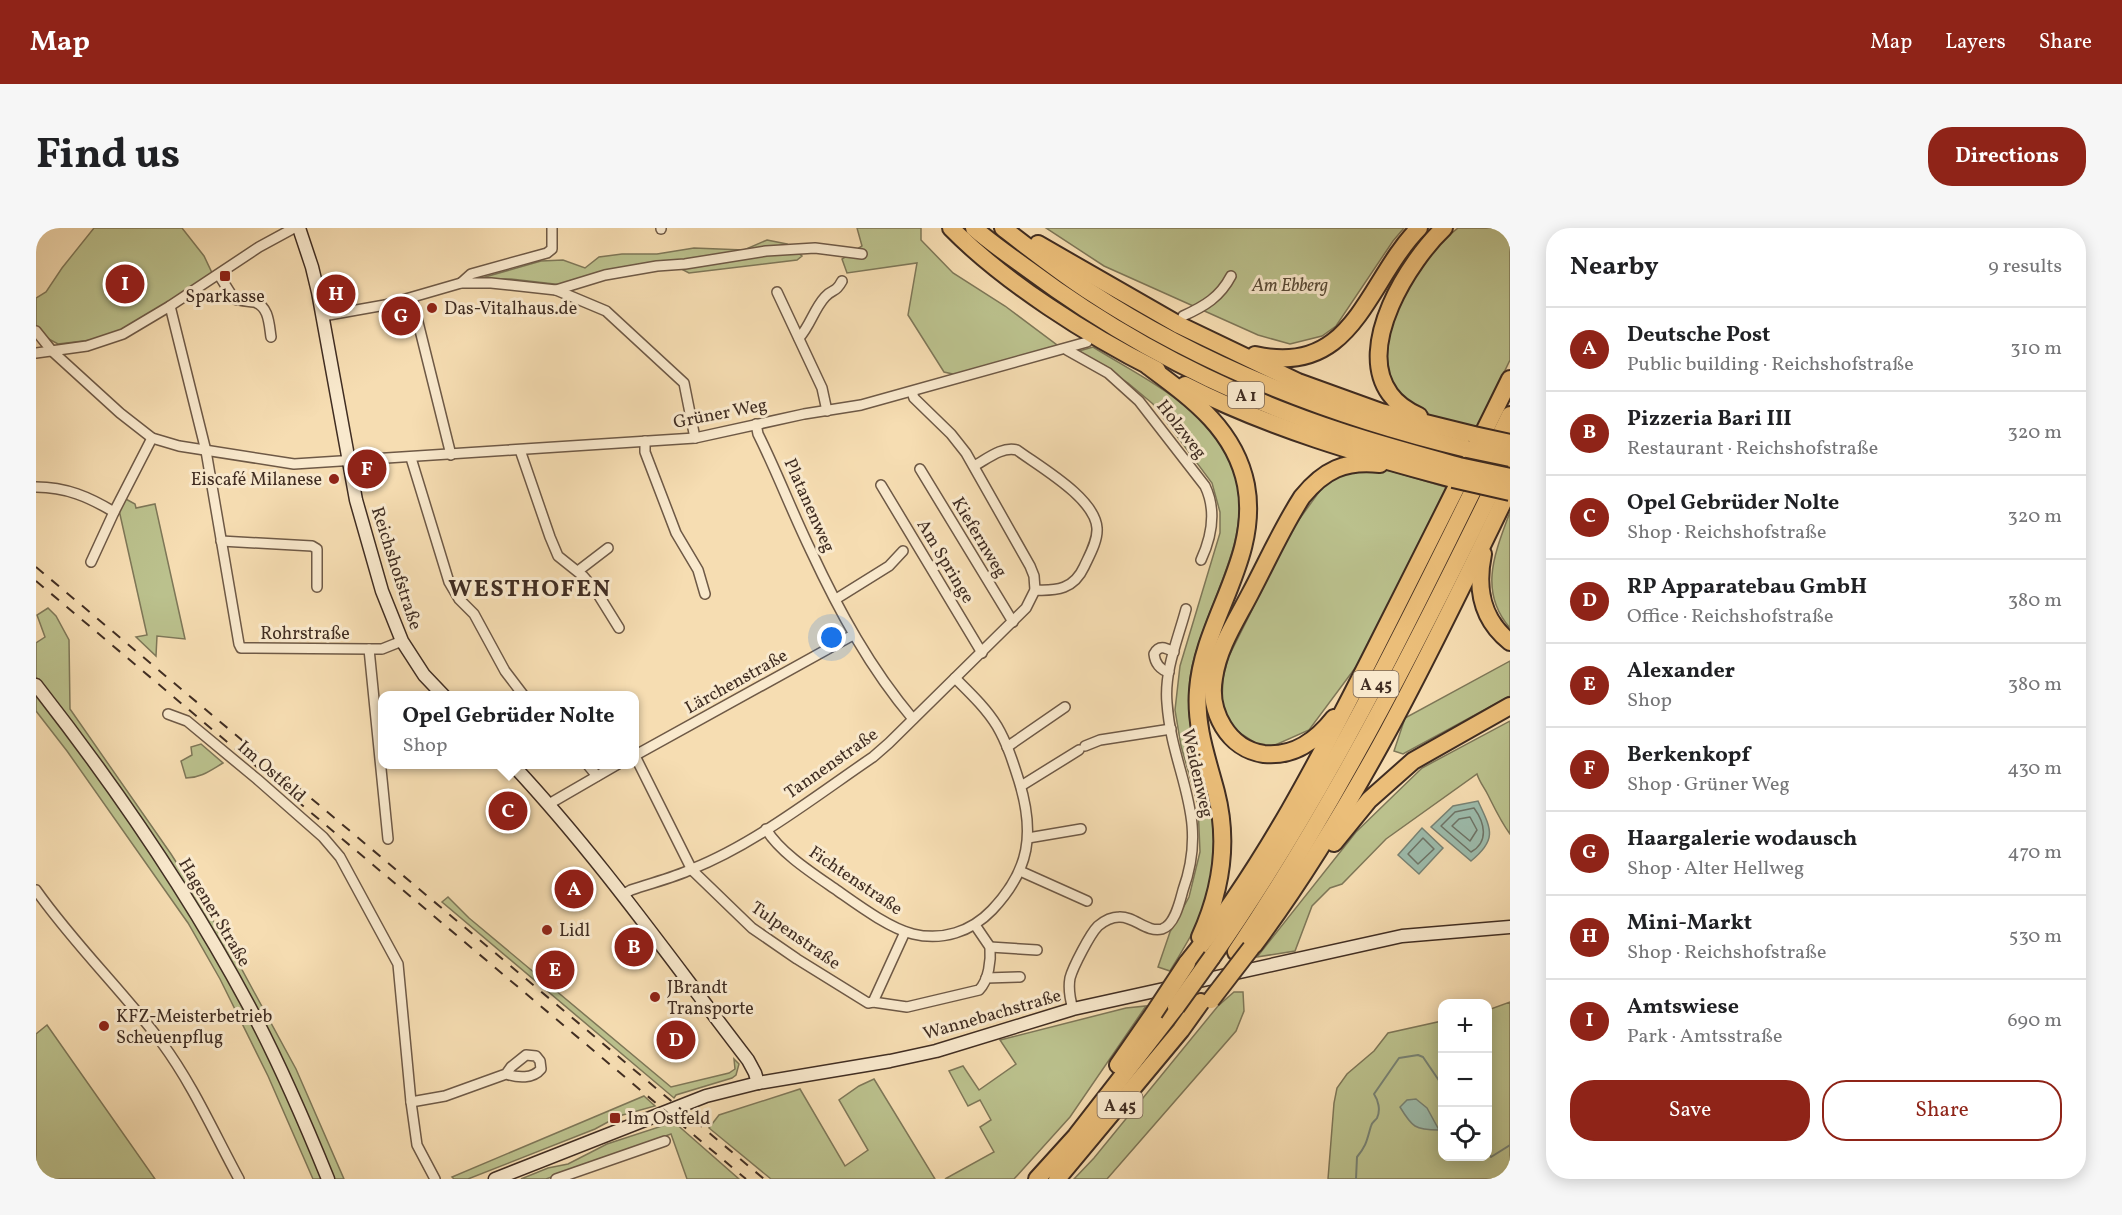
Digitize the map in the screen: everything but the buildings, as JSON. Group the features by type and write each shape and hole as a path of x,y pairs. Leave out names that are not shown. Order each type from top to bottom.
{"highway":[{"path":"951,228 981,256 1041,300 1148,366 1230,406 1329,443 1418,470"},
{"name":"A 1","path":"974,228 1079,305 1132,338 1200,374 1287,412 1456,472 1510,477"},
{"name":"A 1","path":"1002,228 1088,291 1148,327 1242,374 1337,412 1426,439 1471,442 1510,458"},
{"path":"1008,228 1179,325 1298,382 1381,412 1454,430"},
{"path":"1212,341 1254,355 1276,359 1303,357 1327,347 1337,341 1358,318 1404,246 1419,228"},
{"path":"1444,228 1426,245 1412,264 1387,315 1382,333 1380,360 1383,381 1388,392 1396,401 1418,416 1454,430 1471,442 1510,443"},
{"path":"1148,366 1204,409 1228,440 1236,452 1244,474 1248,508 1246,534 1239,564 1206,647 1199,678 1197,718 1217,795 1223,858 1216,895 1187,963"},
{"path":"1076,1136 1102,1088 1187,963 1216,927 1280,825 1327,744 1510,379"},
{"name":"A 45","path":"1037,1179 1076,1136 1176,1007 1212,957 1291,834 1404,630 1510,415"},
{"name":"A 45","path":"1057,1179 1206,1001 1244,950 1372,726 1510,453"},
{"path":"1291,894 1336,822 1383,738 1510,490 1456,472 1418,470 1371,463 1352,464 1326,473 1310,487 1293,510 1223,646 1214,677 1213,696 1221,723 1235,740 1257,752 1283,753 1299,749 1322,732 1361,678"},
{"path":"1487,535 1480,568 1482,600 1494,626 1510,642"},
{"path":"1244,950 1356,814 1397,774 1429,751 1510,706"}],"main road":[{"name":"Reichshofstraße","path":"297,228 312,267 356,500 382,591 402,641 420,669 440,691"},
{"name":"Hagener Straße","path":"36,685 138,824 217,948 250,1007 281,1070 328,1179"},
{"path":"516,769 549,804 622,895 748,1060 758,1083"},
{"name":"Wannebachstraße","path":"495,1179 706,1096 758,1083 936,1051 1073,1009 1402,936 1498,926 1510,927"}],"street":[{"path":"36,353 87,346 135,327 259,247 297,228"},
{"path":"461,283 471,274 547,253 552,249 552,228"},
{"path":"556,290 605,275 766,251 815,248 862,254"},
{"path":"219,274 234,299 258,303 264,309 271,337"},
{"path":"1183,316 1202,308 1215,298 1224,289 1231,276"},
{"path":"799,338 806,331 824,297 837,290 842,281"},
{"path":"323,316 412,298 461,283 491,283 556,290 606,311 684,383 695,438"},
{"path":"777,292 822,388 827,411"},
{"path":"412,298 451,455"},
{"path":"170,306 206,451 222,541 312,546 317,549 317,587"},
{"path":"36,331 52,351 120,413 152,438 91,562"},
{"name":"Grüner Weg","path":"152,438 206,451 294,464 695,438 756,424 861,405 1067,350 1087,342"},
{"name":"Holzweg","path":"1067,350 1108,373 1139,401 1205,486 1211,500 1213,516 1208,545 1201,560"},
{"path":"912,392 915,398 951,434 974,466 1034,576 1035,590 1060,590 1074,583 1080,575 1096,537 1097,526 1092,511 1067,487 1017,450 1011,448 1004,450 974,466"},
{"name":"Platanenweg","path":"756,424 758,434 810,551 853,634 889,689 913,719"},
{"path":"645,441 645,452 676,533 698,570 705,594"},
{"path":"520,450 554,548 564,562 578,571 596,591 619,628"},
{"path":"411,458 449,582 459,599 474,614 505,671 520,691"},
{"name":"Kiefernweg","path":"920,469 1013,622"},
{"name":"Am Springe","path":"881,485 982,653"},
{"path":"36,487 64,489 81,494 114,512"},
{"name":"Rohrstraße","path":"222,541 241,648 382,649 402,641"},
{"path":"578,571 608,548"},
{"path":"836,599 889,566 903,551"},
{"name":"Tannenstraße","path":"622,895 692,870 766,829 873,757 1013,622 1026,608 1035,590"},
{"name":"Weidenweg","path":"1073,1009 1069,997 1071,975 1096,928 1110,919 1122,917 1149,928 1164,928 1175,913 1184,889 1192,859 1193,820 1171,729 1167,702 1169,672 1186,609"},
{"name":"Lärchenstraße","path":"639,753 853,634"},
{"path":"1169,672 1161,669 1154,654 1163,647 1174,652"},
{"path":"369,649 378,739"},
{"name":"Fichtenstraße","path":"766,829 770,836 810,871 904,932 922,936 937,936 959,932 975,925 996,906 1020,871 1027,849 1027,813 1021,786 1007,747 996,725 955,678"},
{"path":"1007,747 1065,707"},
{"name":"Im Ostfeld","path":"168,714 187,721 230,756 323,837 340,857 398,964 417,1145 435,1179"},
{"path":"1021,786 1082,748 1100,740 1171,729"},
{"name":"Tulpenstraße","path":"639,766 692,870 752,928 868,1003 912,1006 979,990 985,985 986,978"},
{"path":"381,769 388,839"},
{"path":"591,769 597,776"},
{"path":"549,804 610,769"},
{"path":"1028,838 1081,829"},
{"path":"1020,871 1087,901"},
{"path":"36,890 167,1050 187,1081 239,1179"},
{"path":"975,925 990,947 986,978 1020,977"},
{"path":"873,1002 904,932"},
{"path":"990,947 1036,950"},
{"path":"411,1102 445,1096 506,1074"},
{"path":"556,1179 665,1141"}],"green space":[{"path":"94,228 182,228 204,256 213,275 108,338 58,344 45,337 36,326 36,298 46,292"},
{"path":"857,228 921,228 921,240 953,273 1005,306 1061,348 957,375 944,372 908,315 917,263 847,273 842,259 862,246"},
{"name":"Am Ebberg","path":"1046,228 1404,228 1336,326 1322,336 1290,344 1258,335 1104,266"},
{"path":"1458,228 1510,228 1510,360 1477,428 1435,418 1412,406 1395,386 1387,363 1388,338 1395,312 1407,287 1440,244"},
{"path":"767,240 787,244 802,256 797,260 689,273 666,261 563,285 511,279 478,279 541,261 563,260 585,268 599,257 622,254 657,254 694,248 744,250"},
{"path":"1093,347 1156,385 1196,415 1226,452 1235,475 1239,500 1238,524 1233,548 1198,643 1189,686 1190,722 1213,823 1214,868 1203,911 1170,971 1158,967 1170,932 1189,897 1200,852 1198,805 1181,746 1175,710 1180,666 1220,533 1220,512 1212,483 1153,404 1128,383 1079,351"},
{"path":"1374,468 1449,488 1367,652 1309,730 1273,746 1260,746 1229,726 1222,702 1223,678 1228,658 1293,528 1324,485 1339,475"},
{"path":"124,498 135,504 136,508 155,504 185,639 157,636 156,656 136,637 147,635 119,510"},
{"path":"1510,512 1510,628 1494,600 1492,572 1499,542"},
{"path":"48,608 56,616 69,640 70,709 171,854 228,944 296,1069 344,1179 313,1179 268,1076 220,979 188,923 67,751 36,711 36,643 45,637 37,615"},
{"path":"1510,661 1510,696 1403,754 1394,751 1405,718"},
{"path":"1510,721 1510,834 1477,774 1386,839 1342,884 1330,888 1312,906 1295,951 1257,957 1356,832 1422,768"},
{"path":"201,744 223,763 201,775 186,778 181,761 192,755 191,747"},
{"path":"448,897 469,918 671,1087 729,1073 735,1069 734,1059 739,1064 736,1075 676,1095 674,1098 442,902"},
{"path":"1234,992 1243,992 1244,1011 1236,1031 1107,1179 1074,1179 1094,1158 1218,1006"},
{"path":"1510,1002 1510,1171 1499,1179 1328,1179 1337,1088 1347,1074 1374,1051 1388,1033 1438,1022 1438,1161 1492,1161 1492,1009"},
{"path":"1146,1006 1070,1117 1014,1179 945,1179 994,1152 980,1127 991,1120 980,1100 968,1106 949,1071 963,1066 979,1090 1016,1064 1000,1040 1126,1008"},
{"path":"47,1025 155,1179 36,1179 36,1034"},
{"path":"874,1079 935,1179 771,1179 709,1128 719,1115 800,1089 845,1166 868,1150 839,1100"},
{"path":"644,1096 655,1106 619,1116 595,1129 468,1179 452,1177"},
{"path":"674,1122 739,1179 687,1179 671,1134 546,1179 521,1179 548,1168 568,1164 607,1144"}],"water":[{"path":"1478,801 1490,833 1485,846 1471,861 1431,827 1453,806"},
{"path":"1422,828 1443,848 1419,874 1398,855"},
{"path":"1416,1099 1427,1108 1438,1130 1419,1128 1411,1123 1400,1107 1407,1100"}],"waterway":[{"path":"1356,1179 1357,1157 1365,1145 1371,1125 1379,1112 1374,1094 1399,1058 1418,1055 1423,1057 1438,1079"},
{"path":"1492,1156 1510,1145"}],"railway":[{"path":"36,567 764,1179"},
{"path":"36,581 746,1179"}],"place":[{"name":"Sparkasse","path":"225,276"},
{"name":"Amtswiese","path":"125,284"},
{"name":"Mini-Markt","path":"336,294"},
{"name":"Das-Vitalhaus.de","path":"432,308"},
{"name":"Haargalerie wodausch","path":"401,316"},
{"name":"Berkenkopf","path":"367,469"},
{"name":"Eiscafé Milanese","path":"334,479"},
{"name":"Opel Gebrüder Nolte","path":"508,811"},
{"name":"Deutsche Post","path":"574,889"},
{"name":"Lidl","path":"547,930"},
{"name":"Pizzeria Bari III","path":"634,947"},
{"name":"Alexander","path":"555,970"},
{"name":"JBrandt Transporte","path":"655,997"},
{"name":"KFZ-Meisterbetrieb Scheuenpflug","path":"104,1026"},
{"name":"RP Apparatebau GmbH","path":"676,1040"},
{"name":"Im Ostfeld","path":"615,1118"}],"district":[{"name":"WESTHOFEN","path":"530,588"}]}
